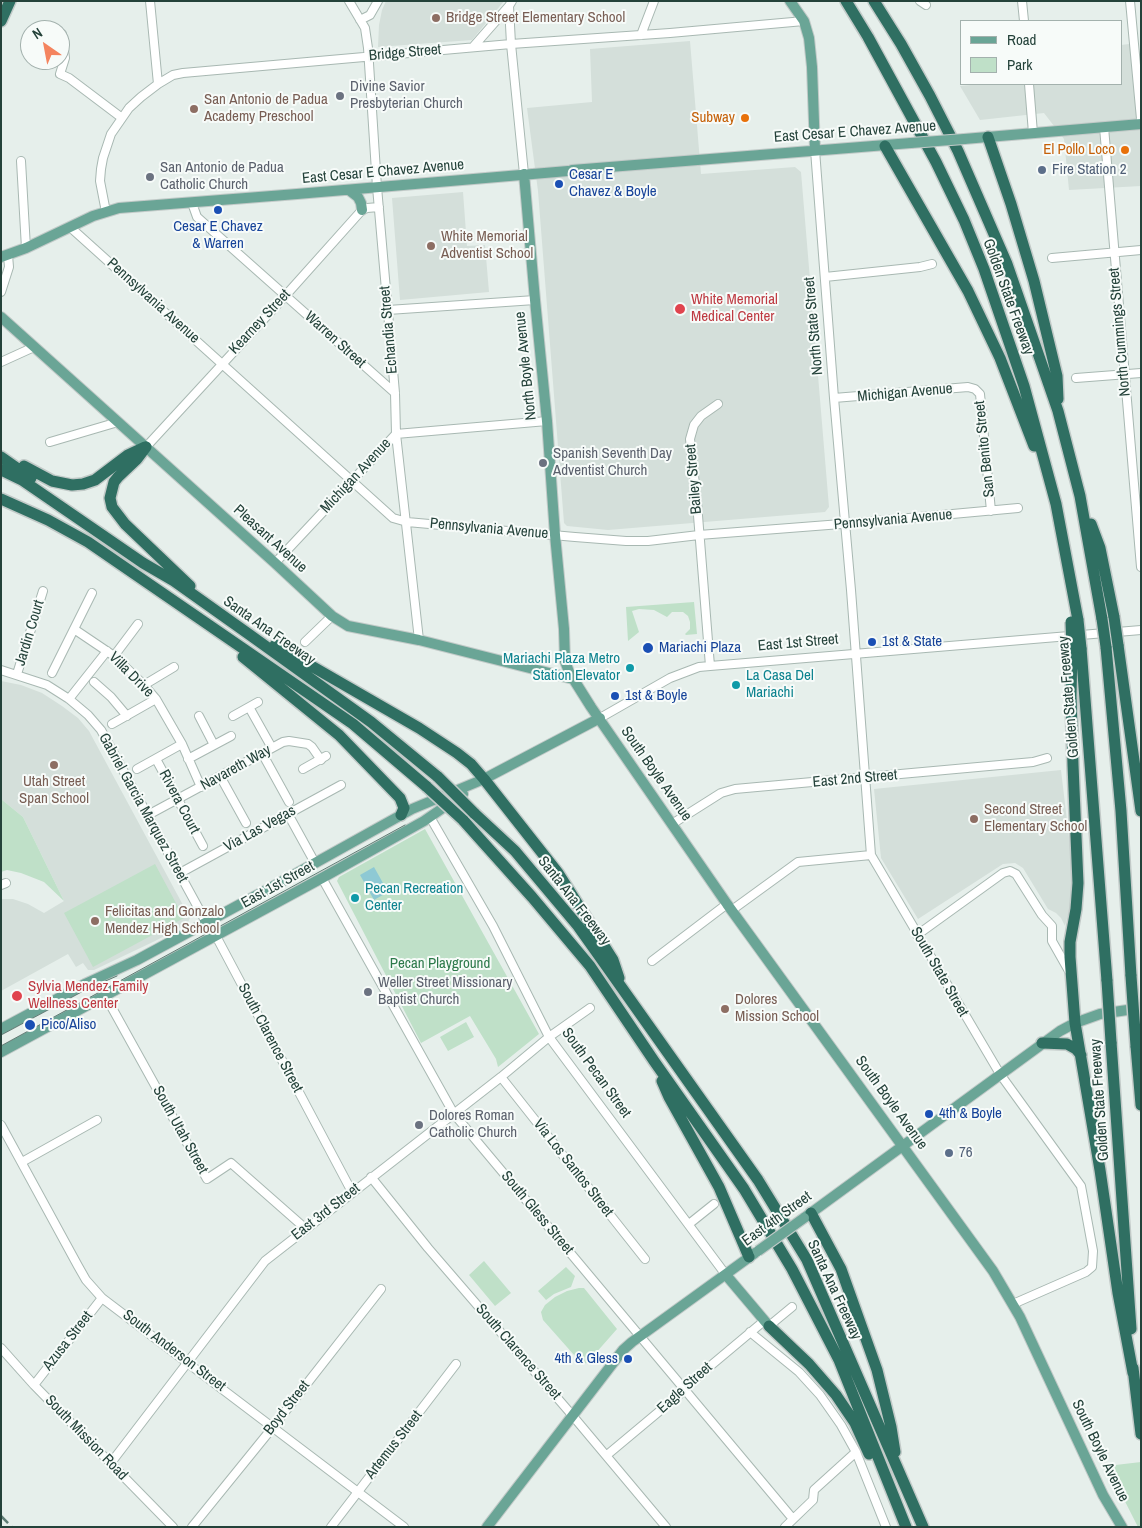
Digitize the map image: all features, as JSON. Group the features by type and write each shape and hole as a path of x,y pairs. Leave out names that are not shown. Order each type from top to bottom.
{"highway":[{"path":"1,21 10,1"},
{"name":"Golden State Freeway","path":"846,1 868,37 936,162 964,220 984,269 1024,386 1056,504 1075,617 1107,981 1133,1373 1141,1434"},
{"name":"Golden State Freeway","path":"874,1 910,62 958,151 1007,264 1058,411 1080,496 1108,618 1106,647 1121,811 1141,1105"},
{"path":"988,137 1011,204 1034,282 1057,376 1058,411"},
{"path":"885,146 968,291 1000,358 1056,504"},
{"path":"1,452 52,481 72,485 96,480 128,455 146,447"},
{"path":"146,447 114,482 110,498 112,507 130,530 192,587 201,602"},
{"path":"1,457 164,570 174,582"},
{"name":"Santa Ana Freeway","path":"1,470 22,480 174,582 371,722 438,778 521,858 578,926 758,1180 807,1260 922,1527"},
{"name":"Santa Ana Freeway","path":"1,499 48,520 88,542 353,724 463,820 532,897 590,966 744,1189 792,1269 839,1360 905,1527"},
{"path":"1,507 48,520"},
{"path":"1108,618 1118,645 1141,811"},
{"path":"219,633 235,651 339,734 400,798 404,808 402,815"},
{"path":"250,635 270,642 419,728 471,764 558,874 613,960 624,991"},
{"path":"1077,648 1072,716 1078,883 1076,909 1070,942 1071,977 1075,1023 1100,1170 1118,1293 1133,1373"},
{"path":"1042,1042 1067,1044 1076,1049 1081,1055"},
{"path":"654,1061 669,1097 719,1187 753,1254"},
{"path":"808,1215 841,1269 877,1370 891,1427 898,1469"},
{"path":"767,1324 809,1364 836,1395 854,1424 905,1527"}],"main road":[{"name":"North State Street","path":"790,1 804,21 809,38 815,150"},
{"name":"East Cesar E Chavez Avenue","path":"5,256 106,212 134,206 192,203 1141,124"},
{"name":"North Boyle Avenue","path":"524,174 534,300 547,421 565,661 573,679 600,718"},
{"path":"349,190 360,201 362,210"},
{"name":"Pleasant Avenue","path":"1,317 332,616 348,626 419,640 573,679"},
{"name":"East 1st Street","path":"1,1029 136,960 402,815 484,779 600,718"},
{"name":"South Boyle Avenue","path":"600,718 730,907 989,1265 1013,1304 1103,1495 1122,1527"},
{"name":"East 1st Street","path":"1,1052 322,878 430,817 484,779"},
{"name":"East 4th Street","path":"487,1527 623,1350 640,1336 903,1146 1042,1042 1075,1023 1100,1014 1141,1008"},
{"name":"South Pecan Street","path":"726,1275 767,1324"}],"street":[{"path":"150,1 158,84"},
{"name":"Echandia Street","path":"349,1 364,28 369,56 379,207 395,393 396,434 419,640"},
{"path":"360,20 370,15 378,1"},
{"path":"641,35 654,1"},
{"path":"1022,1 1024,20"},
{"path":"1130,1 1141,119"},
{"path":"473,47 511,3"},
{"name":"North Boyle Avenue","path":"511,3 512,44 524,174"},
{"name":"Bridge Street","path":"106,212 100,181 103,158 111,134 122,118 141,97 173,75 473,47 804,21"},
{"path":"61,70 60,74 69,78 122,118"},
{"path":"1029,85 1033,133"},
{"name":"North Cummings Street","path":"1104,127 1124,375 1138,499 1141,567"},
{"name":"North State Street","path":"815,150 856,652"},
{"path":"20,162 26,248"},
{"name":"Warren Street","path":"192,203 197,217 395,393"},
{"path":"362,210 379,207"},
{"name":"Kearney Street","path":"146,447 362,210"},
{"name":"Pennsylvania Avenue","path":"70,227 393,518 407,522 626,541 648,541 1018,508"},
{"path":"1052,258 1141,250"},
{"path":"1,292 9,267 5,256"},
{"path":"825,277 920,267 932,264"},
{"path":"388,310 534,300"},
{"path":"1,362 34,347"},
{"path":"1076,378 1141,374"},
{"name":"Michigan Avenue","path":"834,398 975,389"},
{"name":"San Benito Street","path":"975,389 980,394 991,511"},
{"name":"Bailey Street","path":"710,666 690,439 694,425 701,416 718,404"},
{"name":"Michigan Avenue","path":"275,563 396,434 547,421"},
{"path":"50,442 118,422"},
{"name":"Jardin Court","path":"17,674 43,591"},
{"path":"52,673 92,594"},
{"path":"305,642 332,616"},
{"path":"114,656 138,624"},
{"name":"Villa Drive","path":"74,629 114,656 144,684 156,699 182,744 202,787"},
{"name":"East 1st Street","path":"600,718 670,678 700,667 856,652 1141,630"},
{"path":"69,699 107,651"},
{"name":"South State Street","path":"856,652 871,855 1000,1074 1081,1186 1092,1251 1092,1267 1086,1272 1013,1304"},
{"path":"144,684 174,667"},
{"name":"Gabriel Garcia Marquez Street","path":"1,670 47,685 69,699 88,715 101,730 206,922 216,936"},
{"path":"94,682 111,697 127,716"},
{"path":"112,724 156,699"},
{"path":"233,716 258,702"},
{"path":"250,707 272,748"},
{"path":"199,716 214,745"},
{"path":"188,759 231,736"},
{"name":"Navareth Way","path":"148,815 283,742 308,744 323,758 303,769"},
{"path":"137,769 182,744"},
{"path":"262,753 289,802"},
{"name":"East 2nd Street","path":"672,824 721,793 735,789 1033,762 1047,758"},
{"name":"Rivera Court","path":"156,759 203,846"},
{"path":"220,776 246,823"},
{"name":"Via Las Vegas","path":"180,873 341,785"},
{"path":"288,814 315,863"},
{"name":"South Pecan Street","path":"430,817 493,926 549,1037 726,1275"},
{"path":"652,962 798,862 871,855"},
{"path":"917,935 1003,873 1010,871 1016,874 1042,915 1052,926 1052,941 1071,977"},
{"name":"South Gless Street","path":"322,878 454,1114 793,1519"},
{"name":"South Clarence Street","path":"216,936 352,1192"},
{"path":"96,979 105,995"},
{"name":"South Utah Street","path":"105,995 207,1179 231,1163 306,1228"},
{"name":"East 3rd Street","path":"110,1464 265,1261 501,1077 549,1037 590,1008"},
{"name":"Via Los Santos Street","path":"501,1077 645,1259"},
{"path":"22,1162 97,1120"},
{"name":"South Anderson Street","path":"1,1125 86,1280 102,1298 404,1527"},
{"name":"South Clarence Street","path":"371,1177 428,1248 607,1455 666,1527"},
{"path":"689,1224 714,1204"},
{"name":"Boyd Street","path":"192,1527 273,1427 380,1288"},
{"name":"Azusa Street","path":"34,1385 102,1298"},
{"name":"Eagle Street","path":"607,1455 750,1332 767,1324 792,1307"},
{"path":"750,1332 798,1372 820,1395 841,1425 856,1452 886,1527"},
{"name":"South Mission Road","path":"1,1348 34,1385 173,1527"},
{"name":"Artemus Street","path":"331,1527 456,1364"},
{"path":"784,1527 813,1500 814,1490 856,1452"}],"shaded area":[{"name":"Bridge Street Elementary School","path":"386,1 504,1 472,40 378,47 379,25"},
{"name":"White Memorial Medical Center","path":"690,41 701,174 795,167 801,172 829,507 825,512 608,530 567,526 564,523 538,191 527,108 592,102 590,49"},
{"path":"1138,43 1141,58 1141,186 1069,190 1064,139 1044,113 980,120 960,86 1122,85 1122,45"},
{"name":"White Memorial Adventist School","path":"463,192 467,246 485,245 489,292 400,300 392,198"},
{"path":"1,681 21,685 42,693 78,718 89,731 190,918 187,924 94,970 88,970 83,963 76,967 68,954 1,991 1,899 13,899 28,904 44,913 64,901 23,817 1,799"},
{"path":"1061,770 1070,846 1073,896 1065,926 1056,913 1048,909 1023,868 1015,863 1003,864 918,919 881,858 874,789"}],"green space":[{"path":"694,602 697,634 685,634 690,629 690,622 688,616 683,612 672,612 667,617 654,610 639,609 632,611 639,632 628,641 626,607"},
{"path":"1,799 23,817 64,901 44,882 21,873 7,870 1,872"},
{"name":"Pecan Playground","path":"425,829 539,1034 498,1067 496,1059 470,1016 421,1043 337,881 339,877"},
{"path":"155,864 184,918 93,967 64,913"},
{"path":"466,1022 474,1037 448,1051 440,1037"},
{"path":"484,1261 511,1293 495,1306 469,1275"},
{"path":"566,1267 575,1276 571,1287 554,1294 546,1300 538,1291"},
{"path":"584,1288 617,1329 587,1363 582,1364 543,1320 541,1312 545,1305 555,1297"},
{"path":"1141,1462 1141,1527 1138,1527 1107,1466"}],"water":[{"path":"374,867 388,892 374,900 360,875"}],"tram line":[{"path":"1,1046 405,825"},
{"path":"1,1035 87,989 117,976"}],"railway":[{"path":"1,1516 12,1527"}],"place":[{"name":"Bridge Street Elementary School","path":"436,18"},
{"name":"Divine Savior Presbyterian Church","path":"340,96"},
{"name":"San Antonio de Padua Academy Preschool","path":"194,109"},
{"name":"Subway","path":"745,118"},
{"name":"El Pollo Loco","path":"1125,150"},
{"name":"Fire Station 2","path":"1042,170"},
{"name":"San Antonio de Padua Catholic Church","path":"150,177"},
{"name":"Cesar E Chavez & Boyle","path":"559,184"},
{"name":"Cesar E Chavez & Warren","path":"218,210"},
{"name":"White Memorial Adventist School","path":"431,246"},
{"name":"White Memorial Medical Center","path":"680,309"},
{"name":"Spanish Seventh Day Adventist Church","path":"543,463"},
{"name":"1st & State","path":"872,642"},
{"name":"Mariachi Plaza","path":"648,648"},
{"name":"Mariachi Plaza Metro Station Elevator","path":"630,668"},
{"name":"La Casa Del Mariachi","path":"736,685"},
{"name":"1st & Boyle","path":"615,696"},
{"name":"Utah Street Span School","path":"54,765"},
{"name":"Second Street Elementary School","path":"974,819"},
{"name":"Pecan Recreation Center","path":"355,898"},
{"name":"Felicitas and Gonzalo Mendez High School","path":"95,921"},
{"name":"Weller Street Missionary Baptist Church","path":"368,992"},
{"name":"Sylvia Mendez Family Wellness Center","path":"17,996"},
{"name":"Dolores Mission School","path":"725,1009"},
{"name":"Pico/Aliso","path":"30,1025"},
{"name":"4th & Boyle","path":"929,1114"},
{"name":"Dolores Roman Catholic Church","path":"419,1125"},
{"name":"76","path":"949,1153"},
{"name":"4th & Gless","path":"628,1359"}]}
